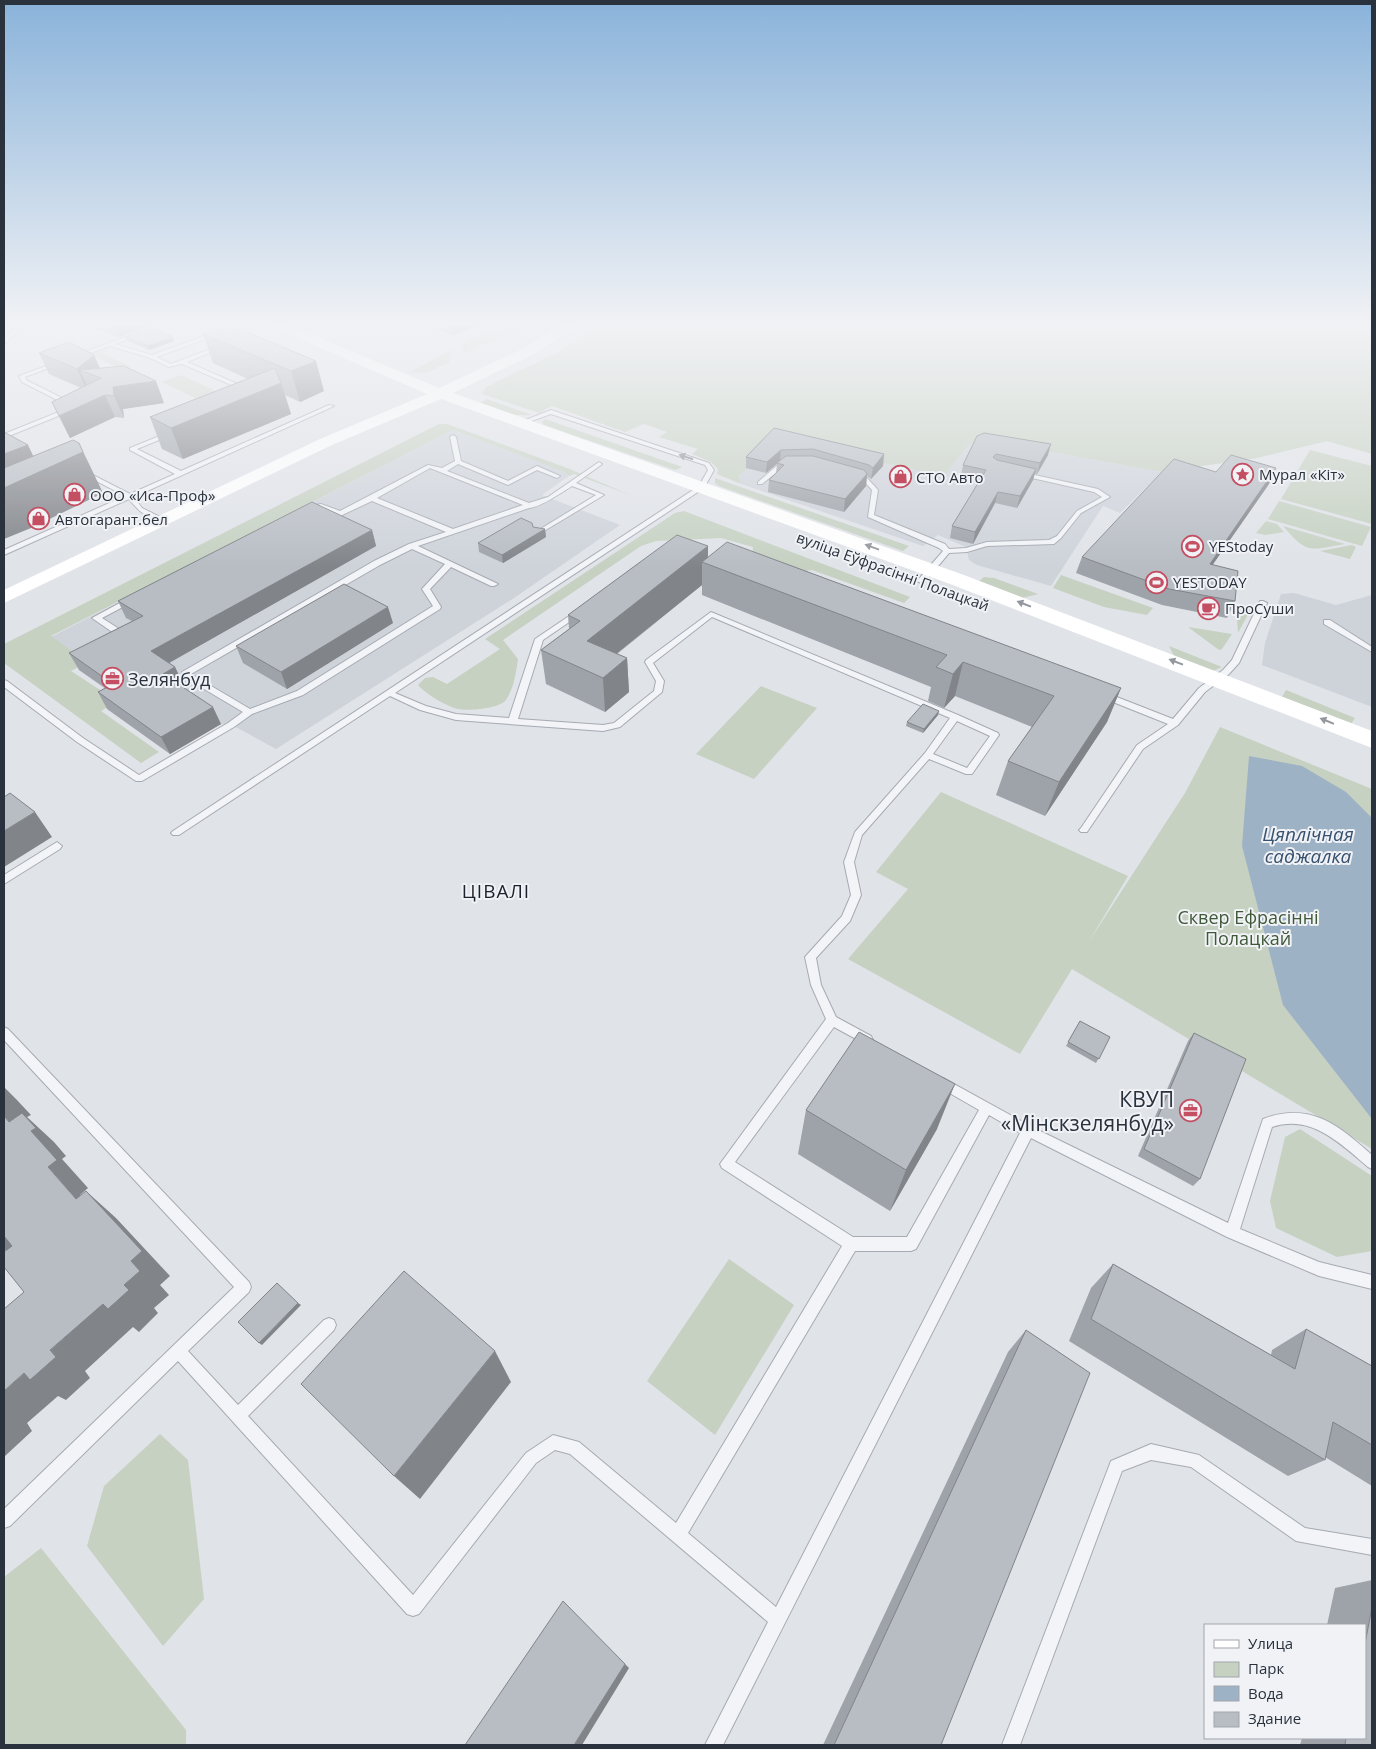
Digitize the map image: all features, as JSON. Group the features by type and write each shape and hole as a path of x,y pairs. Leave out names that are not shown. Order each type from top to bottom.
{"main road":[{"path":"4,597 326,442 370,426 404,406"},
{"name":"вуліца Еўфрасінні Полацкай","path":"453,406 599,464 695,491"},
{"name":"вуліца Еўфрасінні Полацкай","path":"463,406 521,423 695,491 927,576 1218,678 1372,740"},
{"name":"вуліца Еўфрасінні Полацкай","path":"927,576 1372,759"}],"lane":[{"path":"4,436 75,406"},
{"path":"4,553 331,406"},
{"path":"176,431 132,449 180,473"},
{"path":"452,437 458,462"},
{"path":"442,471 458,462"},
{"path":"458,462 508,483"},
{"path":"249,712 185,674 377,563 412,546 550,498 599,464"},
{"path":"760,483 782,464 797,464"},
{"path":"308,509 317,505 340,514 430,466 531,506"},
{"path":"73,468 130,497 140,509 162,520"},
{"path":"494,491 537,468 557,476"},
{"path":"847,474 865,479 875,490 870,516 942,546 947,551 967,550 987,544 1051,542 1060,537 1079,512 1107,497 1096,490 1013,472"},
{"path":"537,533 601,495 570,483"},
{"path":"176,834 695,491"},
{"path":"372,498 453,532"},
{"path":"412,546 494,584"},
{"path":"927,576 947,551"},
{"path":"6,688 140,779 232,725 249,712 300,693 437,606 426,589 450,564"},
{"path":"124,636 96,618 140,596"},
{"path":"1084,830 1140,747 1175,723 1202,690 1226,672 1236,661 1263,603"},
{"path":"513,720 540,638 589,605"},
{"path":"390,692 423,708 456,717 602,728 617,725 658,692 660,681 649,662 711,614 995,735 969,772 928,754"},
{"path":"1327,622 1372,650"},
{"path":"1093,691 1175,723"},
{"path":"875,1044 832,1020 816,985 810,957 846,918 856,895 849,862 858,834 928,754 955,717"},
{"path":"4,880 57,846"},
{"path":"832,1020 726,1164 850,1244 911,1244 987,1108"},
{"path":"4,1032 244,1287 4,1520"},
{"path":"935,1078 1028,1131 1232,1232 1319,1269 1372,1282"},
{"path":"1232,1232 1267,1123 1286,1116 1302,1116 1324,1126 1372,1163"},
{"path":"714,1745 1028,1131"},
{"path":"678,1536 850,1244"},
{"path":"238,1416 329,1325"},
{"path":"178,1350 413,1608 531,1458 553,1442 574,1447 778,1618"},
{"path":"1011,1745 1116,1466 1151,1452 1194,1460 1302,1535 1372,1547"}],"shaded area":[{"path":"453,430 564,472 569,476 542,495 620,525 514,598 276,749 232,725 221,724 170,754 122,701 79,670 91,663 51,637"},
{"path":"774,438 969,444 984,440 1162,472 1120,513 1103,506 1051,586 977,565 969,560 966,547 938,535 923,546 741,484 739,476"},
{"path":"1294,593 1336,605 1372,595 1372,707 1262,665 1265,643 1281,594"}],"green space":[{"path":"487,406 506,406 532,415 514,415"},
{"path":"517,406 1372,406 1372,454 1327,441 1257,458 1162,472 984,440 969,444 944,476 774,439 739,476 741,484 717,474 718,469 711,462 692,454 698,449 659,437 667,432 644,424 625,432 552,406 539,413"},
{"path":"545,419 682,467 675,470 544,425 542,422"},
{"path":"439,424 447,424 567,468 630,495 574,474 569,476 564,472 453,430 51,636 88,662 71,671 117,701 101,711 159,752 141,763 4,663 4,644"},
{"path":"1310,450 1372,466 1372,524 1281,499"},
{"path":"715,478 909,546 903,551 719,486 715,483"},
{"path":"1279,501 1371,527 1362,546 1268,519"},
{"path":"684,511 910,597 904,603 812,570 794,573 752,557 753,547 721,538 656,541 641,546 503,640 518,659 513,685 506,700 502,703 481,709 466,710 454,708 435,698 418,685 425,678 433,677 447,684 500,649 485,639 675,513"},
{"path":"1266,521 1277,524 1284,532 1265,535 1256,533"},
{"path":"1283,526 1345,544 1316,549 1310,548 1298,542"},
{"path":"1352,545 1356,547 1350,559 1320,551"},
{"path":"1061,575 1153,608 1147,615 1104,607 1053,588"},
{"path":"984,577 994,578 1038,594 1022,598 978,582"},
{"path":"1236,604 1252,607 1238,633"},
{"path":"1188,627 1232,634 1222,649 1219,650"},
{"path":"1169,646 1222,667 1213,671 1174,656"},
{"path":"761,686 817,708 754,779 696,754"},
{"path":"1286,690 1355,718 1351,724 1282,697"},
{"name":"Сквер Ефрасінні Полацкай","path":"1220,727 1372,789 1372,1149 1072,969 1020,1054 848,959 908,889 876,872 941,792 1128,876 1088,943 1185,793"},
{"path":"1300,1129 1372,1176 1372,1251 1337,1257 1276,1228 1270,1201 1285,1137"},
{"path":"729,1259 794,1305 715,1435 647,1381"},
{"path":"160,1434 188,1460 204,1599 163,1646 87,1546 104,1486"},
{"path":"41,1548 186,1730 186,1745 4,1745 4,1577"}],"water":[{"name":"Цяплічная саджалка","path":"1249,756 1302,766 1346,792 1372,818 1372,1119 1283,1005 1242,846"}],"building":[{"path":"54,406 82,406 59,416"},
{"path":"179,406 226,406 171,428 150,417"},
{"path":"774,428 884,454 873,468 869,465 813,449 781,450 767,462 746,457"},
{"path":"4,432 28,445 4,454"},
{"path":"984,433 1051,444 1040,463 996,454 993,457 997,460 1036,469 1020,496 998,492 975,532 952,526 986,470 963,465 977,436"},
{"path":"73,440 79,443 83,452 4,488 4,468"},
{"path":"1231,455 1276,468 1210,564 1238,571 1235,601 1169,589 1082,557 1174,459 1216,472"},
{"path":"786,456 813,456 864,470 867,474 845,499 769,480 784,465 777,463"},
{"path":"312,502 372,530 151,651 175,667 163,674 213,707 161,737 98,692 113,684 69,653 143,616 118,601"},
{"path":"521,518 532,523 533,527 545,529 502,555 478,543"},
{"path":"677,535 708,546 587,641 627,658 603,678 541,650 580,621 568,615"},
{"path":"727,542 1121,688 1059,782 1008,761 1054,696 963,662 953,674 936,667 947,655 702,562"},
{"path":"344,584 388,607 281,672 236,646"},
{"path":"923,704 939,711 924,729 907,722"},
{"path":"10,793 35,812 4,831 4,797"},
{"path":"1080,1021 1110,1037 1099,1059 1068,1042"},
{"path":"859,1032 955,1084 906,1170 806,1110"},
{"name":"КВУП «Мінскзелянбуд»","path":"1194,1033 1246,1059 1200,1179 1144,1149"},
{"path":"22,1113 36,1128 31,1131 57,1160 48,1167 76,1199 86,1191 142,1251 131,1261 140,1271 124,1285 129,1290 108,1309 103,1304 50,1350 56,1357 30,1380 24,1373 4,1391 4,1309 24,1292 4,1267 4,1252 12,1246 4,1236 4,1116 9,1122"},
{"path":"1113,1264 1295,1369 1306,1329 1372,1366 1372,1445 1333,1422 1325,1460 1091,1319"},
{"path":"404,1271 495,1351 394,1476 301,1384"},
{"path":"277,1283 298,1303 259,1343 238,1322"},
{"path":"1026,1330 1090,1373 941,1745 834,1745"},
{"path":"563,1601 625,1664 574,1745 465,1745"},
{"path":"1372,1607 1372,1745 1345,1745 1346,1739 1366,1739 1366,1639"}],"place":[{"name":"Мурал «Кіт»","path":"1243,474"},
{"name":"СТО Авто","path":"900,477"},
{"name":"ООО «Иса-Проф»","path":"74,495"},
{"name":"Автогарант.бел","path":"39,519"},
{"name":"YEStoday","path":"1193,546"},
{"name":"YESTODAY","path":"1157,582"},
{"name":"ПроСуши","path":"1209,608"},
{"name":"Зелянбуд","path":"112,679"},
{"name":"КВУП «Мінскзелянбуд»","path":"1190,1111"}],"district":[{"name":"ЦІВАЛІ","path":"496,891"}]}
